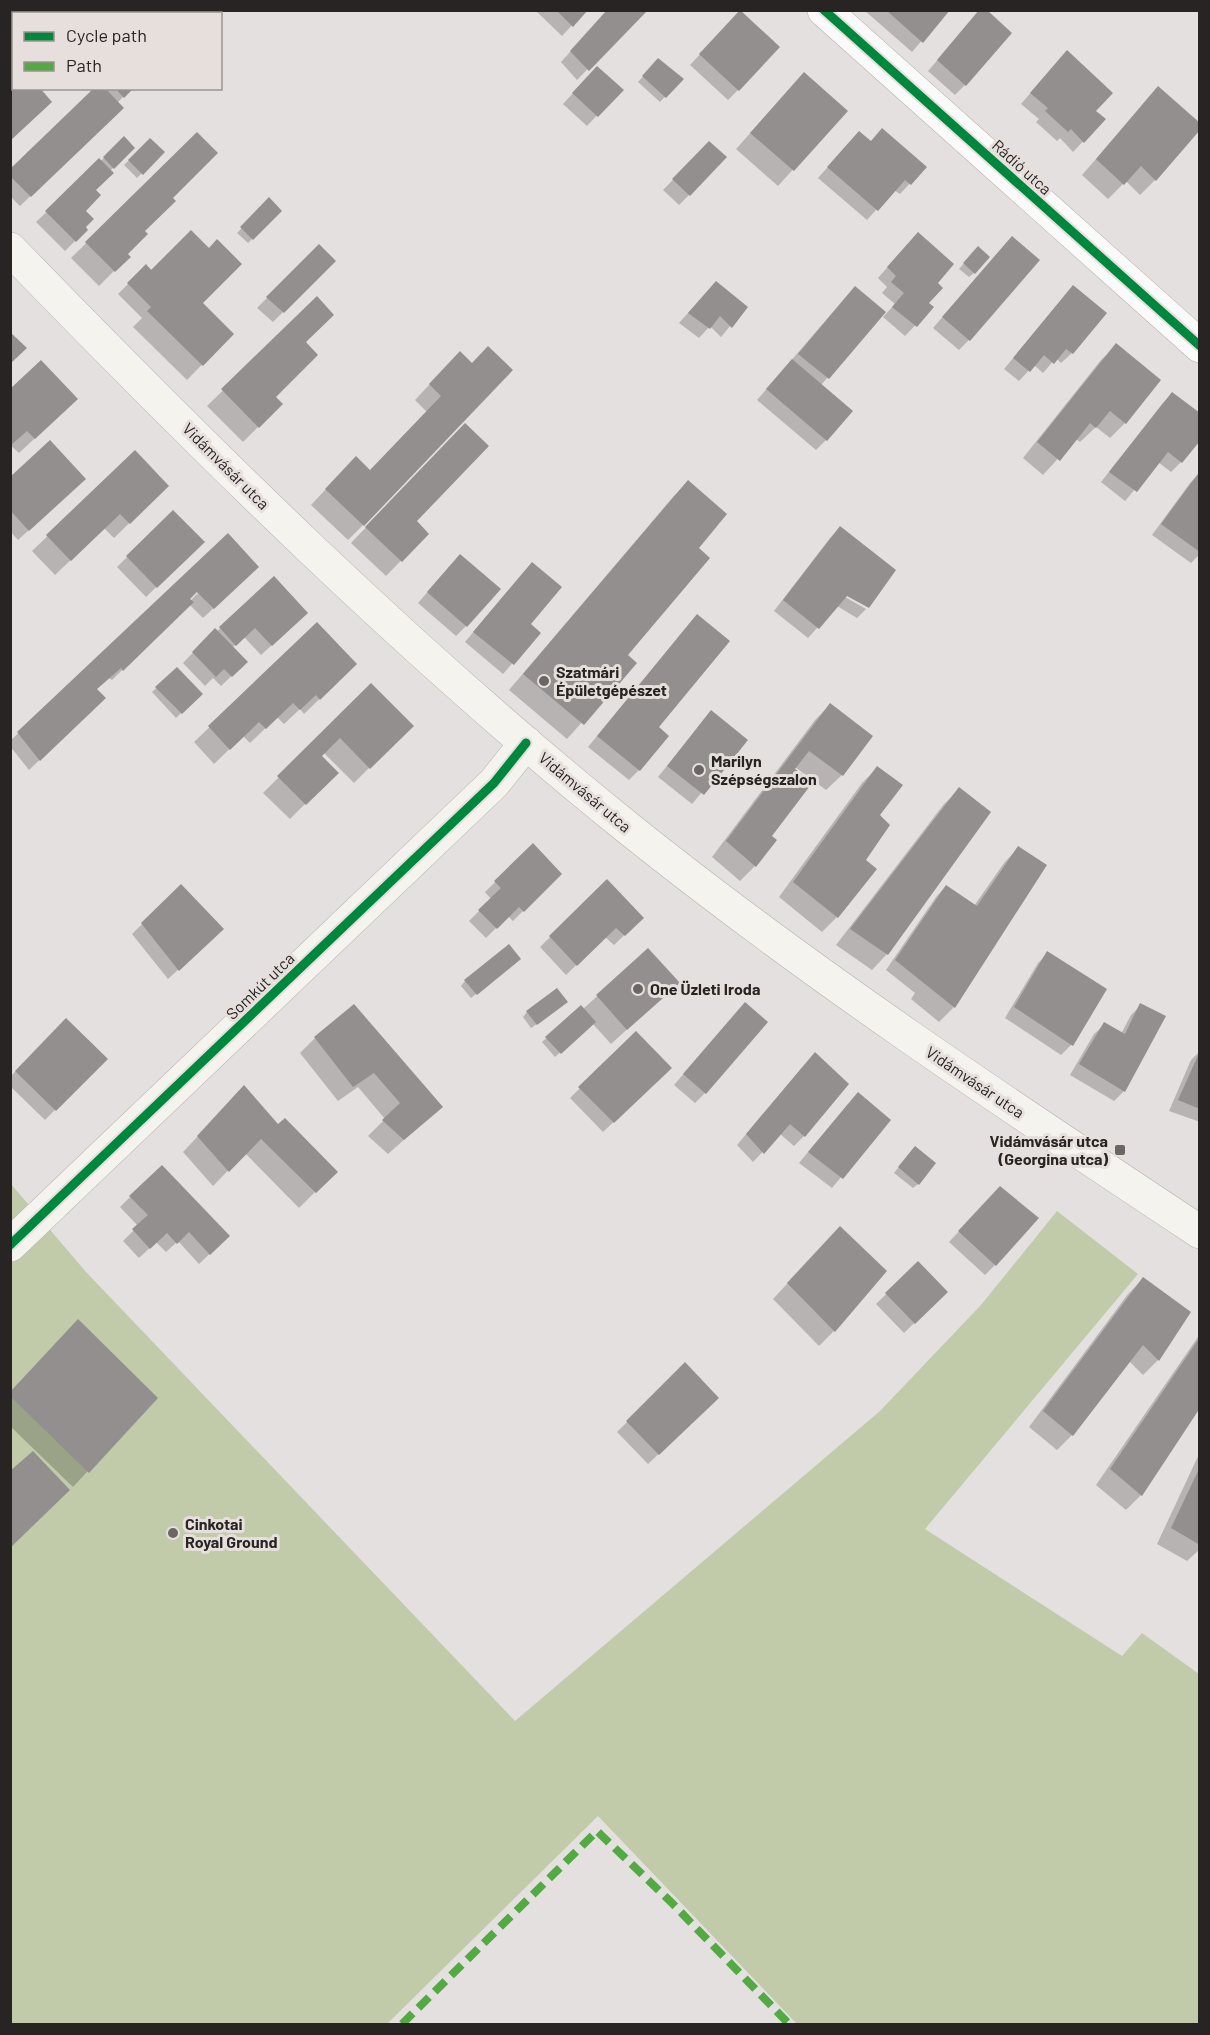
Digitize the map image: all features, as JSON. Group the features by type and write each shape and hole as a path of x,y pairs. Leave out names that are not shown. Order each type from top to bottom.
{"main road":[{"name":"Vidámvásár utca","path":"10,249 327,566 526,743 626,827 735,912 844,991 1002,1101 1200,1232"},
{"name":"Somkút utca","path":"10,1245 494,783 526,743"}],"street":[{"name":"Rádió utca","path":"824,10 1200,346"}],"green space":[{"path":"11,1184 86,1272 515,1721 880,1411 981,1305 1057,1211 1138,1274 925,1529 1122,1656 1142,1633 1199,1674 1199,2024 797,2024 598,1816 387,2024 11,2024"}],"building":[{"path":"10,10 92,10 90,12 12,12 12,48 10,49"},
{"path":"556,10 588,10 573,27"},
{"path":"607,10 648,10 589,71 570,51"},
{"path":"740,10 780,47 739,91 699,54"},
{"path":"886,10 950,10 923,43"},
{"path":"979,10 987,10 1012,33 966,86 937,60"},
{"path":"1067,50 1113,93 1096,111 1106,119 1084,143 1071,129 1068,132 1045,111 1048,108 1030,93"},
{"path":"658,58 684,79 666,98 642,76"},
{"path":"12,59 12,90 42,90 52,102 10,141"},
{"path":"597,66 624,90 598,117 572,93"},
{"path":"804,72 848,111 794,171 750,133"},
{"path":"1158,86 1200,123 1200,130 1156,181 1141,166 1124,185 1096,159"},
{"path":"92,90 107,90 124,108 31,197 10,176 10,169"},
{"path":"117,90 132,90 124,98"},
{"path":"882,128 927,167 911,185 905,180 878,211 827,167 859,131 871,141"},
{"path":"197,132 218,153 173,198 176,201 145,231 148,234 128,254 131,257 115,272 85,242"},
{"path":"124,136 135,148 114,169 103,157"},
{"path":"150,138 165,152 143,175 128,160"},
{"path":"709,141 727,157 690,196 672,179"},
{"path":"99,158 114,173 96,190 101,195 86,211 94,219 86,227 88,230 76,242 45,211"},
{"path":"269,197 282,211 253,240 240,227"},
{"path":"191,230 209,248 217,239 242,264 203,303 234,334 203,366 147,311 151,307 127,283 146,264 151,270"},
{"path":"918,232 954,264 938,283 943,288 929,303 934,307 917,327 892,307 904,293 891,282 896,276 887,267"},
{"path":"1012,236 1040,260 970,341 942,317"},
{"path":"319,244 336,261 284,313 266,297"},
{"path":"978,246 990,257 975,274 963,263"},
{"path":"716,281 748,307 732,328 720,316 710,329 688,313"},
{"path":"1073,285 1107,313 1073,354 1066,349 1054,364 1044,355 1030,372 1013,358"},
{"path":"855,286 886,312 829,379 798,354"},
{"path":"317,296 334,315 306,342 318,355 276,397 283,404 259,428 221,389"},
{"path":"10,332 27,348 10,364"},
{"path":"1116,343 1161,380 1126,424 1110,411 1096,428 1090,423 1060,461 1037,442"},
{"path":"488,346 513,370 364,526 325,489 356,456 370,470 441,396 429,384 460,351 472,363"},
{"path":"792,359 853,411 827,441 766,389"},
{"path":"41,360 78,399 35,439 27,431 10,446 10,389"},
{"path":"1172,392 1200,413 1200,441 1182,463 1168,452 1137,492 1109,472"},
{"path":"465,423 489,446 417,521 429,534 402,562 365,527"},
{"path":"50,440 86,479 29,531 10,510 10,477"},
{"path":"135,450 169,486 130,524 120,514 71,561 46,535"},
{"path":"1200,471 1200,552 1161,524"},
{"path":"688,480 727,514 699,548 710,558 628,655 637,663 584,725 523,674"},
{"path":"173,510 205,542 157,588 126,556"},
{"path":"840,526 896,570 869,608 847,596 819,629 783,600"},
{"path":"228,533 259,567 214,609 197,592 190,599 194,602 123,671 121,668 97,689 106,698 40,761 17,732"},
{"path":"460,554 501,589 467,627 427,592"},
{"path":"532,562 562,587 531,624 541,633 514,665 473,632"},
{"path":"274,576 308,613 272,646 255,628 236,646 219,627"},
{"path":"697,614 730,641 659,727 669,736 640,771 597,736"},
{"path":"317,622 357,664 320,700 316,695 300,710 293,703 266,729 259,722 230,750 208,726"},
{"path":"215,628 248,662 232,677 224,669 216,677 192,652"},
{"path":"177,667 203,694 182,714 155,687"},
{"path":"371,683 414,726 370,769 340,738 322,756 339,773 306,805 277,776"},
{"path":"830,703 873,736 843,776 809,751 795,769 813,782 772,836 777,840 756,867 726,841"},
{"path":"711,710 748,740 704,795 667,766"},
{"path":"877,766 903,785 880,815 890,825 866,860 877,869 838,918 793,882"},
{"path":"959,787 991,812 888,955 850,929"},
{"path":"533,843 562,874 524,912 519,907 497,929 478,910 501,888 494,881"},
{"path":"1018,846 1047,865 955,1008 895,960 946,885 977,906"},
{"path":"607,879 644,918 625,936 616,928 577,966 549,936"},
{"path":"181,884 224,929 179,971 141,923"},
{"path":"509,944 521,959 477,995 464,980"},
{"name":"One Üzleti Iroda","path":"648,948 680,983 627,1030 596,995"},
{"path":"1047,951 1107,989 1073,1046 1014,1007"},
{"path":"557,988 568,1002 537,1025 526,1011"},
{"path":"745,1002 768,1022 706,1094 683,1074"},
{"path":"1140,1003 1166,1016 1125,1092 1079,1064 1104,1022 1125,1034"},
{"path":"354,1004 443,1107 404,1140 382,1120 400,1103 374,1073 353,1087 314,1037"},
{"path":"581,1005 596,1022 561,1054 545,1037"},
{"path":"66,1018 108,1059 56,1111 15,1071"},
{"path":"636,1031 672,1068 614,1123 578,1087"},
{"path":"1200,1051 1200,1109 1178,1100"},
{"path":"815,1052 849,1084 805,1137 790,1124 764,1154 746,1134"},
{"path":"244,1085 278,1124 285,1118 338,1172 316,1193 261,1139 229,1172 197,1136"},
{"path":"858,1092 891,1120 843,1179 808,1152"},
{"path":"915,1146 936,1163 919,1185 898,1167"},
{"path":"162,1165 230,1236 210,1255 189,1232 177,1244 167,1233 150,1249 132,1229 148,1215 129,1196"},
{"path":"1000,1186 1039,1218 996,1266 958,1231"},
{"path":"840,1226 887,1271 835,1332 787,1283"},
{"path":"918,1261 948,1292 915,1324 885,1293"},
{"path":"1143,1277 1191,1312 1159,1361 1143,1345 1073,1436 1043,1411"},
{"path":"78,1319 158,1398 89,1473 10,1396 10,1392"},
{"path":"1200,1337 1200,1408 1142,1496 1110,1469"},
{"path":"685,1362 719,1398 659,1455 626,1421"},
{"path":"33,1451 70,1490 10,1548 10,1471"},
{"path":"1200,1467 1200,1545 1171,1528"}],"marked path":[{"path":"402,2024 597,1831 671,1902 789,2024"}],"cycle path":[{"path":"824,10 1200,346"},
{"path":"10,1245 494,783 526,743"}],"place":[{"name":"Szatmári Épületgépészet","path":"544,681"},
{"name":"Marilyn Szépségszalon","path":"699,770"},
{"name":"One Üzleti Iroda","path":"638,989"},
{"name":"Vidámvásár utca (Georgina utca)","path":"1120,1150"},
{"name":"Cinkotai Royal Ground","path":"173,1533"}]}
